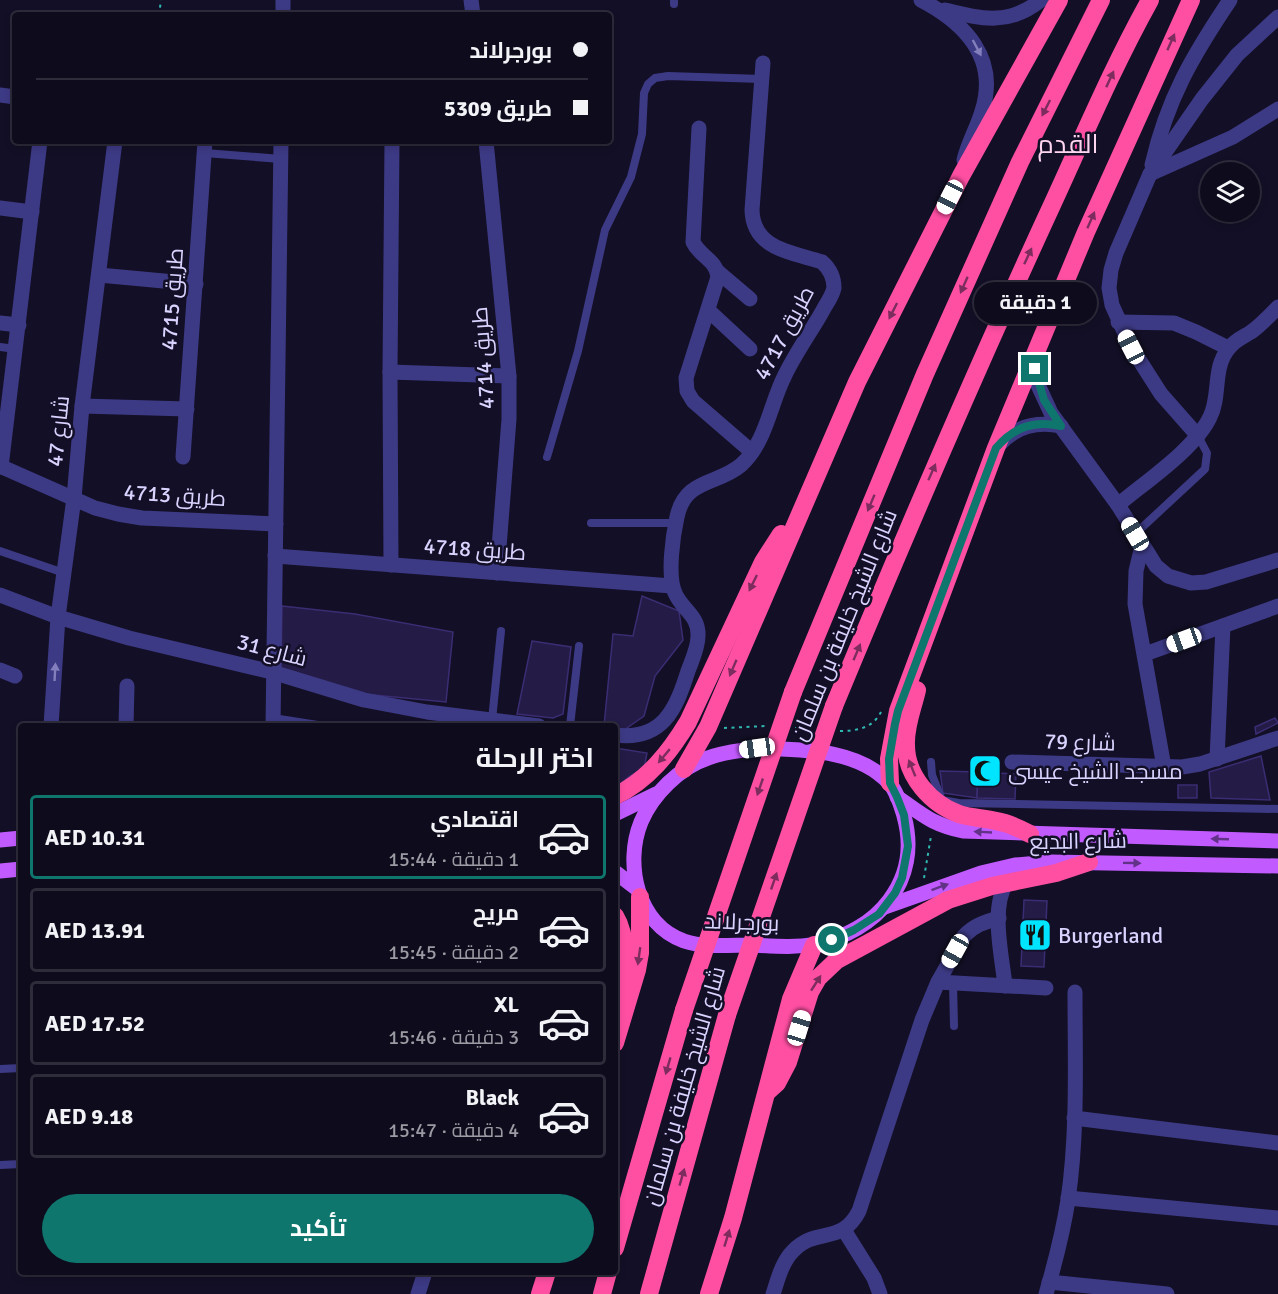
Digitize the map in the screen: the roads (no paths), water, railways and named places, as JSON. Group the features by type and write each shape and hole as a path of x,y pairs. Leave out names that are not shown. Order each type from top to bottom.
{"highway":[{"path":"684,770 711,719 857,382 961,176 1059,0"},
{"name":"شارع الشيخ خليفة بن سلمان","path":"618,1238 684,1010 793,692 944,331 1020,162 1101,0"},
{"name":"شارع الشيخ خليفة بن سلمان","path":"649,1294 727,1015 834,706 914,513 1018,278 1128,40 1150,0"},
{"path":"894,790 889,759 895,724 996,448 1086,232 1191,0"},
{"path":"618,794 651,771 676,741 688,722 763,562 784,531 797,518"},
{"path":"924,641 920,676 907,728 905,746 909,764 917,780 928,795 943,806 960,814 1013,826 1030,834"},
{"path":"767,1092 777,1083 788,1062 810,992 818,978 849,952 948,900 1006,882 1056,873 1089,862"},
{"path":"618,1032 638,961 641,935 638,892"},
{"path":"618,921 624,956 618,987"},
{"path":"709,1294 733,1218 791,999 814,945"},
{"path":"540,1294 546,1275"},
{"path":"602,1294 607,1275"}],"main road":[{"name":"بورجرلاند","path":"757,748 832,753 855,761 894,790 907,829 908,846 907,862 895,893 879,914 854,930 832,940 814,945 795,946 699,944 668,933 658,923 638,892 633,859 637,832 649,806 661,791 684,770 706,758 757,748"},
{"name":"شارع البديع","path":"894,790 933,823 963,831 1278,841"},
{"path":"618,812 661,791"},
{"path":"0,840 18,838"},
{"name":"شارع البديع","path":"885,907 961,879 1015,865 1089,862 1278,866"},
{"path":"0,871 18,869"},
{"path":"618,875 638,892"}],"street":[{"path":"921,0 936,8 971,37 984,66 987,82 986,98 966,154 961,176"},
{"path":"936,8 976,18 1003,18 1029,9 1041,0"},
{"path":"1198,436 1161,394 1145,371 1118,322 1109,288 1116,253 1150,174 1161,132 1178,85 1205,36 1230,0"},
{"path":"1150,174 1202,99 1237,55 1278,17"},
{"name":"طريق 4717","path":"672,586 675,524 683,501 699,485 734,470 752,452 785,375 833,293 834,283 830,271 822,262 771,245 759,234 755,226 752,210 763,63"},
{"path":"1150,174 1233,137 1278,109"},
{"path":"699,128 693,242 697,250 712,261 717,271 750,299"},
{"path":"0,467 40,144"},
{"name":"شارع 47","path":"51,723 58,617 115,144"},
{"path":"273,722 281,144"},
{"path":"391,565 392,144"},
{"name":"طريق 4714","path":"486,144 509,376 507,458 497,573"},
{"name":"طريق 4715","path":"183,457 205,146"},
{"path":"0,208 32,212"},
{"path":"717,271 717,283 688,372 687,391 693,401 752,452"},
{"path":"99,275 196,284"},
{"path":"1118,505 1198,436 1216,403 1217,375 1228,348 1278,308"},
{"path":"708,310 750,349"},
{"path":"0,322 19,325"},
{"path":"1118,322 1174,323 1228,348"},
{"path":"1035,354 1035,369 1044,400 1118,505 1156,566 1168,576 1191,583 1206,582 1278,560"},
{"path":"390,372 509,376"},
{"path":"82,406 187,408"},
{"path":"996,448 1004,439 1025,426 1049,423 1061,426"},
{"name":"طريق 4713","path":"0,467 96,508 142,518 276,524"},
{"path":"1139,540 1134,587 1137,620 1164,767"},
{"name":"طريق 4718","path":"275,556 672,586"},
{"path":"620,736 647,732 657,726 673,710 697,645 697,626 694,617 678,599 672,586"},
{"name":"شارع 31","path":"0,595 58,617 129,638 272,672 364,700 445,720 492,720 516,723"},
{"path":"1144,654 1278,606"},
{"path":"1217,759 1223,626"},
{"path":"0,670 15,676"},
{"path":"126,723 127,686"},
{"name":"شارع 79","path":"1012,762 1191,766 1278,738"},
{"path":"1005,986 998,914 1000,895 1006,882"},
{"path":"971,892 986,898 998,914"},
{"path":"773,1294 783,1265 791,1252 803,1242 817,1236 844,1230 853,1222 859,1211 922,1020 938,982 969,930 998,914"},
{"path":"938,982 1046,988"},
{"path":"1075,992 1074,1118 1068,1198 1047,1288 1167,1294"},
{"path":"1074,1118 1278,1143"},
{"path":"1068,1198 1278,1218"},
{"path":"844,1230 874,1278 880,1294"},
{"path":"418,1294 424,1275"}],"lane":[{"path":"547,457 578,351 605,230 631,177 642,134 644,93 648,84 655,78 668,76 762,79"},
{"path":"205,146 281,159"},
{"path":"0,347 16,348"},
{"path":"1139,540 1205,469 1207,453 1198,436"},
{"path":"591,523 675,524"},
{"path":"0,551 64,573"},
{"path":"492,720 501,631"},
{"path":"570,723 579,646"},
{"path":"931,762 932,775 942,800 959,803 1278,809"},
{"path":"953,983 954,1026"},
{"path":"0,1069 18,1068"},
{"path":"0,1165 18,1164"}],"place":[{"name":"مسجد الشيخ عيسى","path":"985,771"},
{"name":"Burgerland","path":"1035,935"}],"district":[{"name":"القدم","path":"1068,145"}]}
